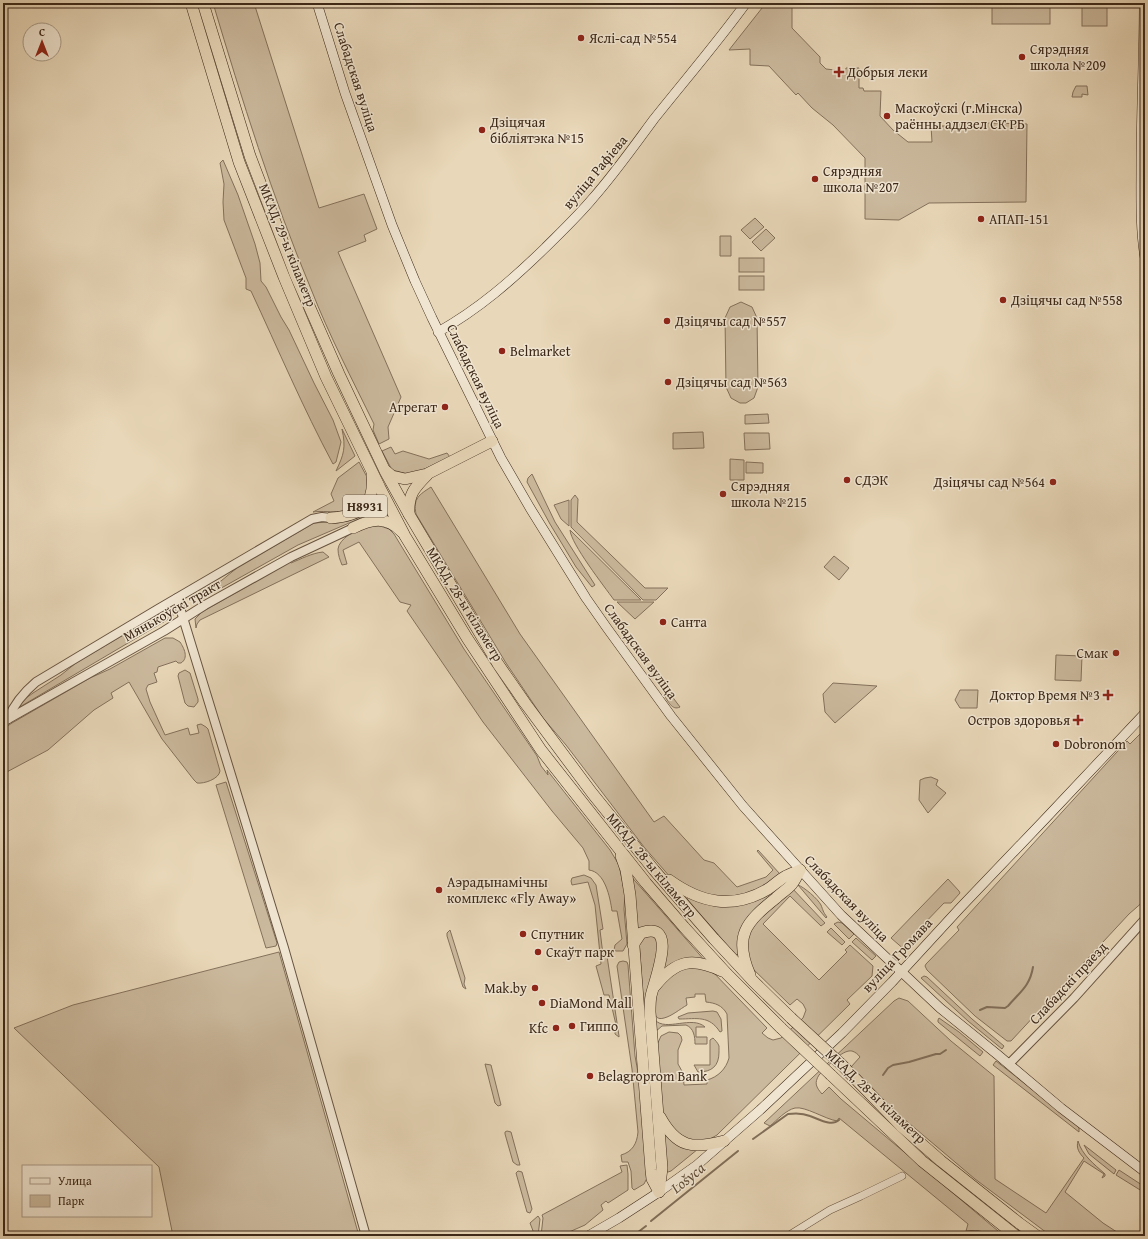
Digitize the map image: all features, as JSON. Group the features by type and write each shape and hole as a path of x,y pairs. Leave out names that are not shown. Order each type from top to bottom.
{"highway":[{"name":"МКАД, 29-ы кіламетр","path":"190,3 239,162 284,277 320,363 380,488"},
{"name":"МКАД, 29-ы кіламетр","path":"204,3 250,156 295,274 339,374 385,471 392,482"},
{"path":"385,471 392,476 405,479 427,474 492,441"},
{"name":"Н8931","path":"331,518 351,515 365,506 372,494 372,471"},
{"path":"410,516 409,500 412,492 427,474"},
{"name":"МКАД, 28-ы кіламетр","path":"392,482 410,516 498,664 592,793 654,870 753,981 842,1066 901,1126 980,1192 1037,1236"},
{"name":"МКАД, 28-ы кіламетр","path":"380,488 405,536 467,638 541,750 617,847 674,916 727,974 831,1075 922,1160 972,1202 1016,1236"},
{"name":"Н8931","path":"353,528 366,522 380,520 393,524 405,536"},
{"path":"617,847 626,870 630,895 651,1170 656,1194"},
{"path":"654,870 681,889 695,896 718,901 741,899 754,895 768,889 786,876 800,870"},
{"path":"753,981 743,954 742,943 746,927 757,914 792,883 800,870"},
{"path":"633,946 641,933 646,931 656,933 662,940 663,950 651,995 650,1012 662,1168 656,1194"},
{"path":"654,988 669,971 677,966 685,964 705,964 727,974"},
{"path":"658,1114 670,1134 687,1144 703,1146 724,1141"}],"main road":[{"name":"Слабадская вуліца","path":"317,3 345,93 392,225 438,332 501,458 586,598 607,628 671,716 723,782 841,915 940,1008 1061,1108 1145,1172"},
{"name":"вуліца Рафіева","path":"438,332 454,323 491,297 529,264 574,219 619,167 746,3"},
{"path":"1144,3 1141,222 1145,258"},
{"name":"вуліца Громава","path":"588,1236 656,1194 697,1165 842,1033 1145,713"}],"street":[{"name":"Мянькоўскі тракт","path":"5,721 16,702 36,682 312,519 322,517 331,518"},
{"name":"Мянькоўскі тракт","path":"5,721 291,557 353,528"},
{"path":"177,598 284,948 366,1236"},
{"name":"Слабадскі праезд","path":"1009,1064 1074,998 1145,919"},
{"path":"788,1236 830,1210 902,1176"},
{"path":"965,1236 974,1234 984,1236"}],"green space":[{"path":"213,3 254,3 319,208 364,194 377,229 364,235 366,241 338,252 401,397 388,427 389,439 379,444 373,430 374,424 325,323 283,219 246,112"},
{"path":"766,3 792,3 792,28 820,57 820,63 826,69 835,70 838,73 845,73 846,68 859,68 859,88 863,88 864,91 881,91 880,116 893,130 908,142 932,142 931,126 946,126 948,122 1027,124 1026,202 929,203 899,220 865,219 865,158 833,125 812,108 798,93 796,95 769,66 750,65 750,49 729,50"},
{"path":"992,3 1050,3 1050,24 992,24"},
{"path":"1082,3 1107,3 1107,26 1082,26"},
{"path":"1076,86 1087,86 1088,95 1082,94 1082,97 1072,97"},
{"path":"223,160 238,195 255,244 260,263 261,281 266,287 289,330 333,420 341,442 336,462 333,464 301,400 251,291 246,289 246,278 224,220 224,184 220,163"},
{"path":"755,218 764,227 750,239 741,230"},
{"path":"766,229 775,238 761,251 752,242"},
{"path":"720,236 731,236 731,256 720,256"},
{"path":"739,258 764,258 764,272 739,272"},
{"path":"739,276 764,276 764,290 739,290"},
{"path":"741,302 752,307 757,318 758,387 754,398 746,403 740,403 731,398 726,387 725,318 730,307"},
{"path":"768,414 769,423 745,424 745,415"},
{"path":"342,429 355,456 336,471 344,451"},
{"path":"703,432 704,448 673,449 673,433"},
{"path":"744,433 769,433 770,449 745,450"},
{"path":"391,447 395,454 403,451 429,459 447,453 450,457 412,475 392,470 382,451"},
{"path":"730,459 744,460 744,480 730,480"},
{"path":"359,462 367,477 368,495 361,504 354,509 343,512 313,512 334,501 331,494 338,478"},
{"path":"746,462 763,463 763,473 746,473"},
{"path":"532,474 555,522 595,585 592,587 576,567 527,482 528,478"},
{"path":"431,487 520,634 654,822 664,816 704,860 714,863 737,887 766,877 773,870 757,851 758,850 780,874 761,890 733,898 709,896 671,878 644,847 566,745 543,718 506,663 416,514 416,501 423,492"},
{"path":"377,495 388,516 378,515 363,517 298,545 200,600 197,599 198,594 221,581 238,567 314,523 341,521 372,505"},
{"path":"575,495 578,499 577,522 645,588 668,588 656,600 643,600 571,527 571,500"},
{"path":"569,500 569,526 561,519 554,505"},
{"path":"380,526 389,529 394,534 464,649 537,756 541,766 548,775 547,770 610,850 619,865 625,894 624,909 627,944 623,951 614,950 615,945 622,939 617,911 612,911 608,892 603,880 599,875 589,870 589,861 583,848 552,811 483,722 407,611 411,605 400,602 359,542 343,550 347,564 342,565 338,549 344,538 356,530 364,527"},
{"path":"570,530 641,600 614,600 582,555"},
{"path":"323,552 329,557 200,620 196,628 195,619 202,612 290,562 291,563"},
{"path":"834,556 849,568 839,580 824,567"},
{"path":"617,602 654,602 635,619"},
{"path":"167,609 173,612 172,617 18,708 22,701 76,663"},
{"path":"165,638 173,638 180,642 184,650 185,658 181,663 176,661 158,667 157,672 154,673 157,682 148,685 146,689 150,702 165,735 188,728 190,735 199,733 197,725 201,724 208,729 220,771 214,779 203,783 197,783 194,780 162,739 129,682 111,693 113,698 94,710 48,750 3,774 3,729 90,678 110,669"},
{"path":"1056,655 1082,656 1081,681 1055,680"},
{"path":"185,670 190,673 198,699 198,702 194,707 188,706 185,703 178,676 179,673"},
{"path":"833,683 877,686 835,723 825,712 823,694"},
{"path":"960,690 978,690 977,708 960,708 955,700"},
{"path":"668,691 680,707 672,707 664,695"},
{"path":"1145,729 1145,900 1129,914 1011,1041 1007,1041 975,1016 927,970 925,966 959,930 957,927 1127,741 1130,744"},
{"path":"931,777 938,780 936,785 946,793 928,813 919,800 920,780"},
{"path":"226,782 277,943 276,946 266,948 216,785"},
{"path":"629,874 706,962 659,975 663,936 636,933"},
{"path":"584,875 591,878 596,885 603,929 600,930 603,955 607,956 619,1037 615,1034 617,1029 609,995 604,995 596,966 601,964 595,905 588,882 572,885 571,881 572,878"},
{"path":"948,879 960,893 951,903 944,903 919,929 923,933 906,951 891,938"},
{"path":"789,880 753,912 739,954 736,955 687,899 688,896 717,904"},
{"path":"798,885 817,900 827,917 826,918"},
{"path":"791,887 825,923 821,926 790,896 763,924 819,980 847,952 845,950 850,945 873,966 872,976 847,1000 850,1004 717,1135 701,1142 679,1137 663,1116 657,1045 661,1036 669,1032 678,1033 682,1040 678,1050 678,1064 683,1073 684,1085 707,1084 707,1080 718,1075 728,1062 727,1014 723,1008 718,1005 706,1002 705,994 695,994 695,997 686,998 687,1005 670,1016 659,1018 654,1012 657,987 687,965 710,969 767,1028 762,1033 773,1040 781,1038 803,1018 806,1010 803,1004 797,999 790,1005 750,966 746,957 749,929"},
{"path":"838,922 842,923 854,934 849,939 834,924"},
{"path":"831,928 845,942 842,945 827,932"},
{"path":"450,930 465,978 464,984 466,989 463,987 447,936 447,933"},
{"path":"654,935 660,944 647,996 658,1172 655,1174 639,939"},
{"path":"856,938 876,956 872,960 852,942"},
{"path":"279,952 359,1236 173,1236 159,1167 14,1028 73,1005"},
{"path":"619,962 627,962 628,965 635,1056 640,1084 647,1178 644,1184 634,1190 632,1188 631,1171 628,1162 622,1162 621,1155 631,1150 638,1132 632,1069 617,966"},
{"path":"924,976 927,977 972,1019 1004,1046 1002,1049 968,1021 921,978"},
{"path":"899,998 908,1001 951,1041 994,1076 995,1179 1046,1213 1084,1158 1078,1150 1078,1141 1085,1155 1105,1174 1105,1176 1102,1178 1104,1174 1084,1161 1065,1192 1103,1223 1123,1236 1051,1236 975,1179 897,1113 851,1067 860,1057 852,1051 848,1051 839,1056 819,1075 816,1083 820,1092 822,1094 829,1087 841,1099 1004,1236 987,1236 978,1231 966,1231 968,1224 839,1118 837,1121 804,1109 795,1108 785,1113 770,1126 764,1123"},
{"path":"717,1012 721,1019 722,1031 720,1032 707,1020 679,1019 678,1017 688,1013"},
{"path":"939,1018 983,1052 980,1056 938,1022"},
{"path":"655,1020 666,1024 700,1024 705,1027 696,1027 696,1037 707,1037 707,1044 695,1044 692,1030 686,1025 662,1026 655,1032"},
{"path":"713,1038 719,1046 718,1061 711,1069 698,1072 694,1065 710,1065 710,1040"},
{"path":"996,1061 1079,1126 1079,1132 993,1065"},
{"path":"485,1064 491,1065 501,1105 498,1106 495,1103"},
{"path":"507,1131 511,1132 520,1165 513,1162 505,1134"},
{"path":"663,1133 671,1140 698,1149 668,1172 665,1171"},
{"path":"1084,1145 1116,1170 1114,1174 1089,1154"},
{"path":"627,1165 628,1190 608,1203 606,1201 601,1205 603,1210 585,1225 560,1236 541,1236 542,1215 622,1172 620,1166"},
{"path":"1119,1170 1145,1187 1145,1193 1116,1175"},
{"path":"518,1171 522,1172 532,1209 530,1213 527,1212 516,1173"},
{"path":"538,1216 540,1219 538,1236 535,1236 530,1223"}],"waterway":[{"name":"Lošyca","path":"980,1010 987,1007 1005,1008 1008,1006 1027,984 1032,974 1033,967"},
{"name":"Lošyca","path":"883,1075 888,1068 893,1065 940,1054 946,1050"},
{"name":"Lošyca","path":"753,1139 788,1114 805,1114 829,1123 839,1120"},
{"name":"Lošyca","path":"651,1221 738,1151"},
{"name":"Lošyca","path":"633,1236 646,1226"}],"place":[{"name":"Яслі-сад №554","path":"581,38"},
{"name":"Сярэдняя школа №209","path":"1022,57"},
{"name":"Добрыя леки","path":"839,72"},
{"name":"Маскоўскі (г.Мінска) раённы аддзел СК РБ","path":"887,116"},
{"name":"Дзіцячая бібліятэка №15","path":"482,130"},
{"name":"Сярэдняя школа №207","path":"815,179"},
{"name":"АПАП-151","path":"981,219"},
{"name":"Дзіцячы сад №558","path":"1003,300"},
{"name":"Дзіцячы сад №557","path":"667,321"},
{"name":"Belmarket","path":"502,351"},
{"name":"Дзіцячы сад №563","path":"668,382"},
{"name":"Агрегат","path":"445,407"},
{"name":"СДЭК","path":"847,480"},
{"name":"Дзіцячы сад №564","path":"1053,482"},
{"name":"Сярэдняя школа №215","path":"723,494"},
{"name":"Санта","path":"663,622"},
{"name":"Смак","path":"1116,653"},
{"name":"Доктор Время №3","path":"1108,695"},
{"name":"Остров здоровья","path":"1078,720"},
{"name":"Dobronom","path":"1056,744"},
{"name":"Аэрадынамічны комплекс «Fly Away»","path":"439,890"},
{"name":"Спутник","path":"523,934"},
{"name":"Скаўт парк","path":"538,952"},
{"name":"Mak.by","path":"535,988"},
{"name":"DiaMond Mall","path":"542,1003"},
{"name":"Гиппо","path":"572,1026"},
{"name":"Kfc","path":"556,1028"},
{"name":"Belagroprom Bank","path":"590,1076"}]}
